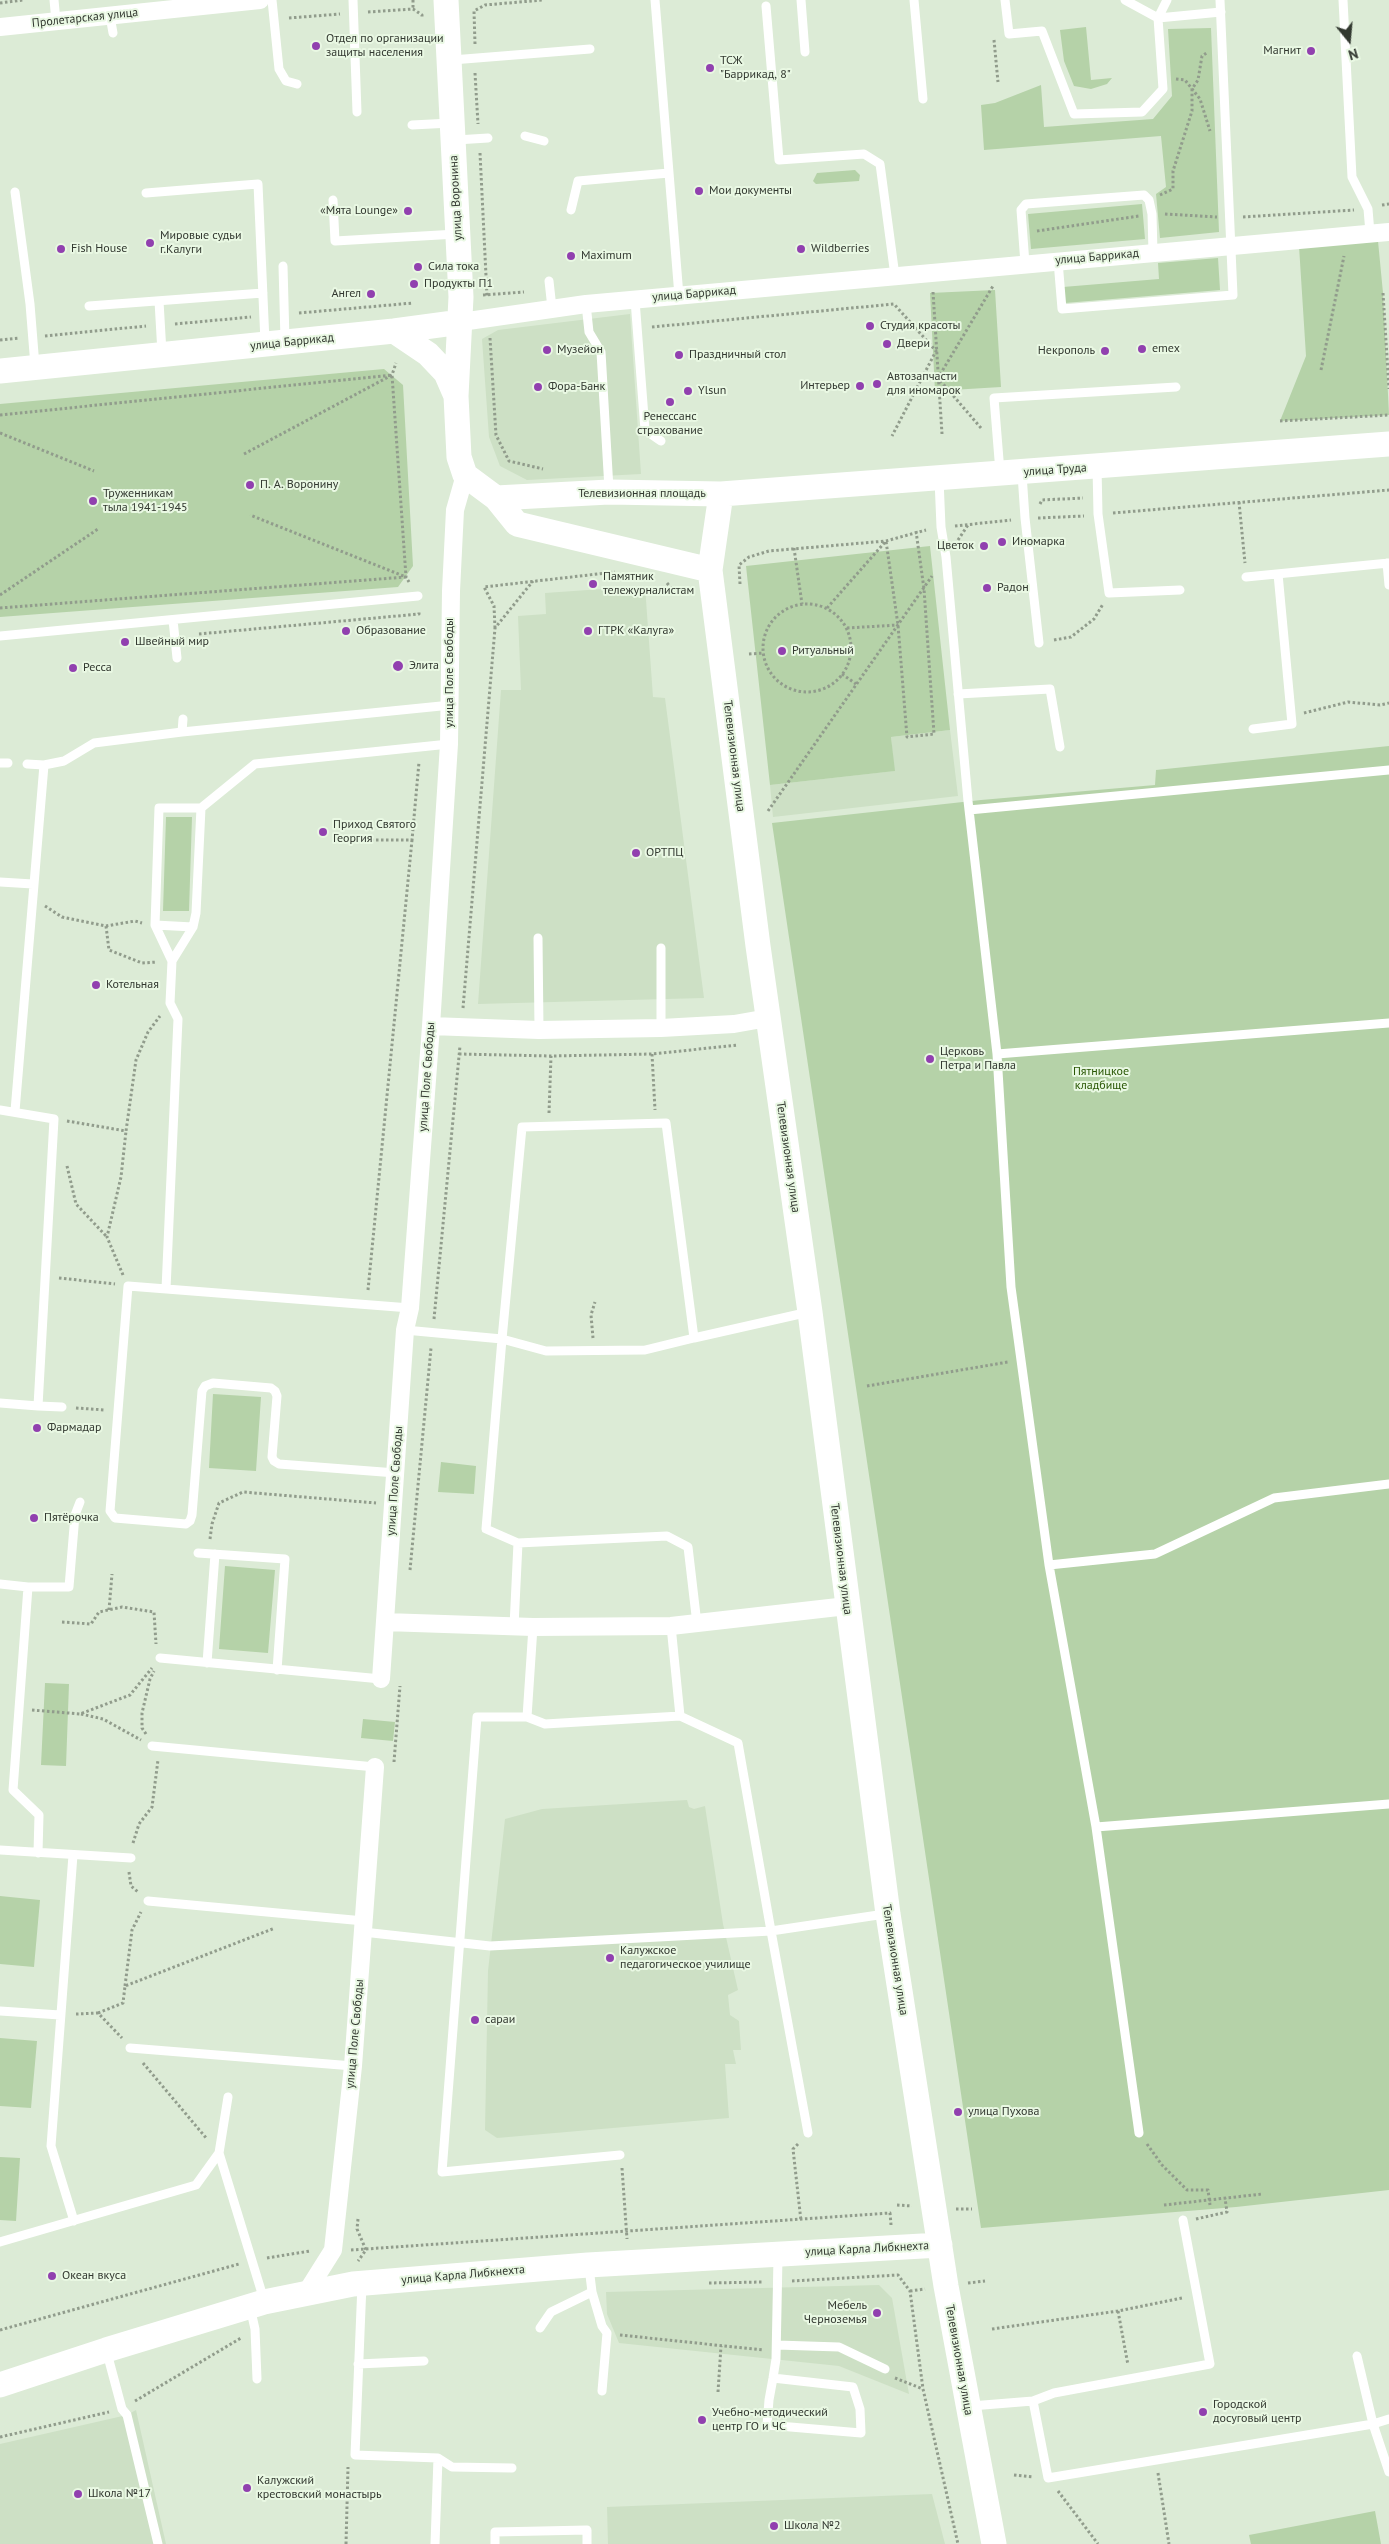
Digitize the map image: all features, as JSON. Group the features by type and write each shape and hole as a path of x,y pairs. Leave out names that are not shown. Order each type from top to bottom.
{"street":[{"name":"Пролетарская улица","path":"0,27 56,21 112,24 170,5 254,0"},
{"name":"улица Воронина","path":"446,0 461,322 456,396"},
{"name":"улица Баррикад","path":"0,371 394,331 586,304 1389,232"},
{"path":"394,331 428,354 446,373 456,396 459,457 480,487 517,524 710,570"},
{"name":"улица Труда","path":"721,494 1389,444"},
{"name":"Телевизионная площадь","path":"480,487 721,494 710,570"},
{"name":"улица Поле Свободы","path":"381,1679 405,1330 410,1308 431,1026 449,744 451,591 455,510 480,487"},
{"name":"Телевизионная улица","path":"710,570 768,1018 810,1312 888,1914 967,2407 994,2544"},
{"path":"431,1026 539,1030 661,1028 734,1024 768,1018"},
{"path":"385,1622 532,1627 671,1626 847,1606"},
{"name":"улица Поле Свободы","path":"306,2293 334,2250 353,2066 375,1766"},
{"name":"улица Карла Либкнехта","path":"0,2386 106,2350 257,2313 306,2293 362,2284 629,2262 940,2245"}],"lane":[{"path":"54,0 56,21"},
{"path":"272,0 279,69 286,80 297,84"},
{"path":"353,0 357,112"},
{"path":"655,0 679,296"},
{"path":"801,0 804,52"},
{"path":"914,0 923,99"},
{"path":"1005,0 1009,34 1042,31 1074,114 1142,112 1163,89 1158,18 1167,0"},
{"path":"1125,0 1158,18 1221,12"},
{"path":"1058,261 1062,309 1233,295 1220,0"},
{"path":"1343,0 1352,177 1368,208 1370,233"},
{"path":"766,6 779,160 864,154 880,164 895,276"},
{"path":"449,60 590,49"},
{"path":"412,125 483,138"},
{"path":"525,136 544,140"},
{"path":"572,210 578,181 669,173"},
{"path":"146,193 258,184 264,316 275,343"},
{"path":"15,192 33,337 35,368"},
{"path":"1025,264 1021,210 1026,204 1144,194 1149,200 1152,214 1153,252"},
{"path":"333,200 335,241 458,234"},
{"path":"275,343 284,314 283,266"},
{"path":"548,280 552,308"},
{"path":"89,306 263,293"},
{"path":"634,300 645,430 661,441"},
{"path":"159,301 162,355"},
{"path":"586,304 589,332 600,352 609,492"},
{"path":"1039,642 1030,518 1011,473 994,398 1176,387"},
{"path":"1097,466 1098,514 1110,593 1180,590"},
{"path":"940,478 941,528 946,557 969,810 997,1054 1011,1286 1049,1565 1096,1827 1140,2133"},
{"path":"1246,577 1388,563 1389,585"},
{"path":"1253,729 1292,724 1278,574"},
{"path":"0,636 418,596"},
{"path":"173,620 177,658"},
{"path":"958,694 988,691 1050,690 1060,747"},
{"path":"27,764 44,765 64,761 94,743 182,732 451,705"},
{"path":"182,732 183,719"},
{"path":"172,961 155,925 159,808 201,808 255,764 449,744"},
{"path":"15,1111 44,765"},
{"path":"969,810 1389,770"},
{"path":"166,1288 178,1019 170,1003 172,961 192,927 196,913 201,808"},
{"path":"0,882 33,884"},
{"path":"155,925 192,927"},
{"path":"538,938 539,1030"},
{"path":"660,948 661,1028"},
{"path":"997,1054 1389,1024"},
{"path":"0,1110 54,1119 38,1406"},
{"path":"694,1338 666,1123 522,1127 486,1529 518,1543 667,1536 688,1547 697,1624"},
{"path":"396,1473 279,1464 274,1461 272,1456 277,1396 275,1391 271,1388 214,1383 206,1386 202,1391 190,1521 186,1524 114,1518 110,1511 128,1286 410,1308"},
{"path":"405,1330 502,1339 546,1351 645,1350 810,1312"},
{"path":"0,1403 62,1407"},
{"path":"1049,1565 1156,1554 1274,1498 1389,1484"},
{"path":"0,1584 28,1587 69,1587 76,1515 80,1502"},
{"path":"514,1626 518,1543"},
{"path":"198,1554 284,1558 276,1670"},
{"path":"207,1663 211,1554"},
{"path":"28,1587 13,1790 39,1815 38,1853"},
{"path":"671,1626 680,1716"},
{"path":"527,1717 532,1627"},
{"path":"160,1658 381,1679"},
{"path":"620,2155 442,2172 477,1717 527,1717 545,1724 680,1716 738,1743 808,2133"},
{"path":"152,1746 375,1766"},
{"path":"1096,1827 1389,1804"},
{"path":"0,1850 131,1858"},
{"path":"73,1855 51,2146 74,2221"},
{"path":"148,1901 308,1916 490,1946 771,1931 888,1914"},
{"path":"0,2011 60,2015"},
{"path":"130,2048 353,2066"},
{"path":"0,2242 196,2185 219,2153 228,2097"},
{"path":"219,2153 229,2180 257,2313 257,2379"},
{"path":"967,2407 1033,2401 1054,2393 1210,2364 1184,2220"},
{"path":"773,2378 853,2387 860,2409 861,2434 768,2425 773,2378 777,2345 778,2254"},
{"path":"588,2265 592,2292 602,2326 607,2333 602,2391"},
{"path":"362,2284 355,2455 438,2458 452,2467 512,2468"},
{"path":"540,2328 551,2312 592,2292"},
{"path":"777,2345 839,2347 885,2369"},
{"path":"106,2350 122,2409 127,2415 158,2544"},
{"path":"1357,2356 1373,2424 1389,2472"},
{"path":"358,2364 424,2361"},
{"path":"1033,2401 1048,2478 1373,2424 1389,2419"},
{"path":"435,2544 438,2458"},
{"path":"495,2544 495,2532 587,2530 587,2544"}],"path":[{"path":"0,2 24,0"},
{"path":"413,0 413,9"},
{"path":"484,0 485,5"},
{"path":"543,0 485,5 474,11 475,58 483,138 489,318 496,435 509,461 543,469"},
{"path":"274,20 413,9 422,15 422,24"},
{"path":"1149,200 1173,189 1173,171 1192,111 1192,89 1198,80 1202,56 1222,41"},
{"path":"1162,78 1185,80 1200,99 1209,131 1227,146"},
{"path":"1152,214 1230,218 1368,208"},
{"path":"1321,370 1345,254"},
{"path":"931,272 942,434"},
{"path":"938,378 994,284"},
{"path":"1383,293 1389,388"},
{"path":"284,314 419,303"},
{"path":"637,328 894,304 936,351"},
{"path":"0,340 264,316"},
{"path":"892,436 936,351"},
{"path":"396,364 392,375 406,577 418,596"},
{"path":"0,414 392,375"},
{"path":"244,454 392,375"},
{"path":"938,378 983,431"},
{"path":"1280,421 1389,415"},
{"path":"0,433 94,471"},
{"path":"1098,514 1389,490"},
{"path":"740,584 740,565 749,557 769,551 886,541 916,531 969,524 1030,518 1087,516 1084,498 1042,500 1030,518"},
{"path":"1239,502 1246,577"},
{"path":"250,515 406,577"},
{"path":"768,811 969,524"},
{"path":"0,595 98,529"},
{"path":"886,541 898,625 907,736 934,734 924,589 916,531"},
{"path":"827,608 886,541"},
{"path":"794,548 802,604"},
{"path":"410,1575 459,1054 495,628 494,606 484,587 533,580 618,572"},
{"path":"0,608 406,577"},
{"path":"495,628 533,580"},
{"path":"665,581 675,592"},
{"path":"1039,642 1071,637 1094,620 1110,593"},
{"path":"802,604 827,608 840,618 847,628 851,650 842,674 830,686 822,689 796,690 774,677 764,653 765,636 772,621 785,610 802,604"},
{"path":"847,628 898,625"},
{"path":"749,654 764,653"},
{"path":"842,674 856,684"},
{"path":"1291,716 1348,702 1389,703"},
{"path":"367,1305 420,747"},
{"path":"341,840 412,840"},
{"path":"32,898 62,917 106,926 135,921 155,925"},
{"path":"106,926 109,950 142,963 172,961"},
{"path":"107,1237 121,1177 136,1060 148,1032 170,1003"},
{"path":"459,1054 551,1056 652,1054 738,1045"},
{"path":"652,1054 656,1123"},
{"path":"549,1126 551,1056"},
{"path":"54,1119 126,1131"},
{"path":"53,1136 70,1172 76,1204 107,1237 128,1286"},
{"path":"45,1276 128,1286"},
{"path":"594,1351 591,1315 595,1302"},
{"path":"866,1386 1021,1360"},
{"path":"211,1554 212,1524 220,1503 243,1492 394,1504"},
{"path":"109,1610 112,1574"},
{"path":"60,2015 98,2013 123,2003 132,1930 148,1901 131,1886 131,1858 133,1840 139,1824 152,1807 159,1763 142,1728 142,1713 150,1679 160,1658 154,1636 154,1612 122,1607 98,1612 91,1624 62,1622"},
{"path":"80,1714 130,1695 160,1658"},
{"path":"393,1769 400,1682"},
{"path":"19,1711 41,1710 104,1718 152,1746"},
{"path":"125,1986 308,1916"},
{"path":"98,2013 219,2153"},
{"path":"801,2221 793,2149 808,2133"},
{"path":"1140,2133 1162,2165 1187,2190 1208,2190 1210,2205"},
{"path":"620,2155 629,2262"},
{"path":"1164,2205 1262,2194"},
{"path":"1184,2220 1227,2212 1225,2198"},
{"path":"359,2209 357,2229 366,2250"},
{"path":"700,2284 778,2282 898,2275 910,2291 923,2389 958,2544"},
{"path":"992,2329 1118,2311 1197,2295"},
{"path":"1118,2311 1130,2378"},
{"path":"0,2438 122,2409 257,2313"},
{"path":"718,2392 721,2346"},
{"path":"346,2544 348,2461 355,2455"},
{"path":"1156,2459 1168,2544"},
{"path":"1048,2478 1098,2544"}],"shaded area":[{"path":"630,314 641,474 527,480 500,466 489,437 482,339 498,330"},
{"path":"645,586 653,697 665,698 704,998 478,1004 501,690 521,690 518,616 546,614 545,593"},
{"path":"950,730 958,796 773,817 770,785 894,771 891,737"},
{"name":"Калужское педагогическое училище","path":"687,1800 689,1807 694,1809 705,1806 723,1924 738,1990 728,1995 730,2015 739,2021 741,2050 733,2050 736,2064 725,2064 729,2118 497,2138 485,2130 488,1971 505,1819 542,1809"},
{"path":"879,2285 892,2298 909,2394 839,2366 619,2343 607,2314 606,2292"},
{"name":"Школа №17","path":"136,2410 166,2544 0,2544 0,2444 127,2415"},
{"name":"Школа №2","path":"932,2494 945,2544 608,2544 607,2507"}],"green space":[{"path":"1086,27 1091,80 1112,78 1107,84 1091,89 1074,86 1064,61 1060,30"},
{"path":"1211,28 1219,232 1160,238 1156,194 1166,187 1161,136 984,150 981,105 995,103 1041,85 1044,127 1153,119 1172,96 1168,29"},
{"path":"855,170 860,175 859,181 816,184 813,181 817,173"},
{"path":"1142,204 1145,239 1031,249 1028,214"},
{"path":"1378,241 1383,293 1389,415 1280,421 1306,356 1299,246"},
{"path":"1218,258 1220,290 1065,303 1063,287 1159,279 1158,263"},
{"path":"995,290 1001,387 935,391 930,293"},
{"path":"384,369 403,385 413,566 398,587 0,617 0,404"},
{"path":"930,546 950,730 891,737 895,771 770,785 746,566"},
{"name":"Пятницкое кладбище","path":"1389,746 1389,2190 1236,2207 981,2228 772,823 981,800 1155,785 1156,770"},
{"path":"166,817 192,817 189,911 163,911"},
{"path":"213,1394 261,1397 256,1471 209,1468"},
{"path":"441,1462 476,1466 474,1494 438,1492"},
{"path":"225,1566 275,1570 268,1653 219,1649"},
{"path":"45,1683 69,1684 66,1766 41,1765"},
{"path":"363,1719 395,1722 393,1741 361,1738"},
{"path":"0,1896 40,1900 34,1967 0,1964"},
{"path":"0,2038 37,2041 31,2108 0,2106"},
{"path":"0,2157 20,2158 16,2221 0,2220"},
{"path":"1375,2511 1381,2544 1251,2544 1249,2535"}],"place":[{"name":"Отдел по организации защиты населения","path":"316,46"},
{"name":"Магнит","path":"1311,51"},
{"name":"ТСЖ \"Баррикад, 8\"","path":"710,68"},
{"name":"Мои документы","path":"699,191"},
{"name":"«Мята Lounge»","path":"408,211"},
{"name":"Мировые судьи г.Калуги","path":"150,243"},
{"name":"Fish House","path":"61,249"},
{"name":"Wildberries","path":"801,249"},
{"name":"Maximum","path":"571,256"},
{"name":"Сила тока","path":"418,267"},
{"name":"Продукты П1","path":"414,284"},
{"name":"Ангел","path":"371,294"},
{"name":"Студия красоты","path":"870,326"},
{"name":"Двери","path":"887,344"},
{"name":"emex","path":"1142,349"},
{"name":"Музейон","path":"547,350"},
{"name":"Некрополь","path":"1105,351"},
{"name":"Праздничный стол","path":"679,355"},
{"name":"Автозапчасти для иномарок","path":"877,384"},
{"name":"Интерьер","path":"860,386"},
{"name":"Фора-Банк","path":"538,387"},
{"name":"Ylsun","path":"688,391"},
{"name":"Ренессанс страхование","path":"670,402"},
{"name":"П. А. Воронину","path":"250,485"},
{"name":"Труженникам тыла 1941-1945","path":"93,501"},
{"name":"Иномарка","path":"1002,542"},
{"name":"Цветок","path":"984,546"},
{"name":"Памятник тележурналистам","path":"593,584"},
{"name":"Радон","path":"987,588"},
{"name":"Образование","path":"346,631"},
{"name":"ГТРК «Калуга»","path":"588,631"},
{"name":"Швейный мир","path":"125,642"},
{"name":"Ритуальный","path":"782,651"},
{"name":"Элита","path":"398,666"},
{"name":"Ресса","path":"73,668"},
{"name":"Приход Святого Георгия","path":"323,832"},
{"name":"ОРТПЦ","path":"636,853"},
{"name":"Котельная","path":"96,985"},
{"name":"Церковь Петра и Павла","path":"930,1059"},
{"name":"Фармадар","path":"37,1428"},
{"name":"Пятёрочка","path":"34,1518"},
{"name":"Калужское педагогическое училище","path":"610,1958"},
{"name":"сараи","path":"475,2020"},
{"name":"улица Пухова","path":"958,2112"},
{"name":"Океан вкуса","path":"52,2276"},
{"name":"Мебель Черноземья","path":"877,2313"},
{"name":"Городской досуговый центр","path":"1203,2412"},
{"name":"Учебно-методический центр ГО и ЧС","path":"702,2420"},
{"name":"Калужский крестовский монастырь","path":"247,2488"},
{"name":"Школа №17","path":"78,2494"},
{"name":"Школа №2","path":"774,2526"}]}
